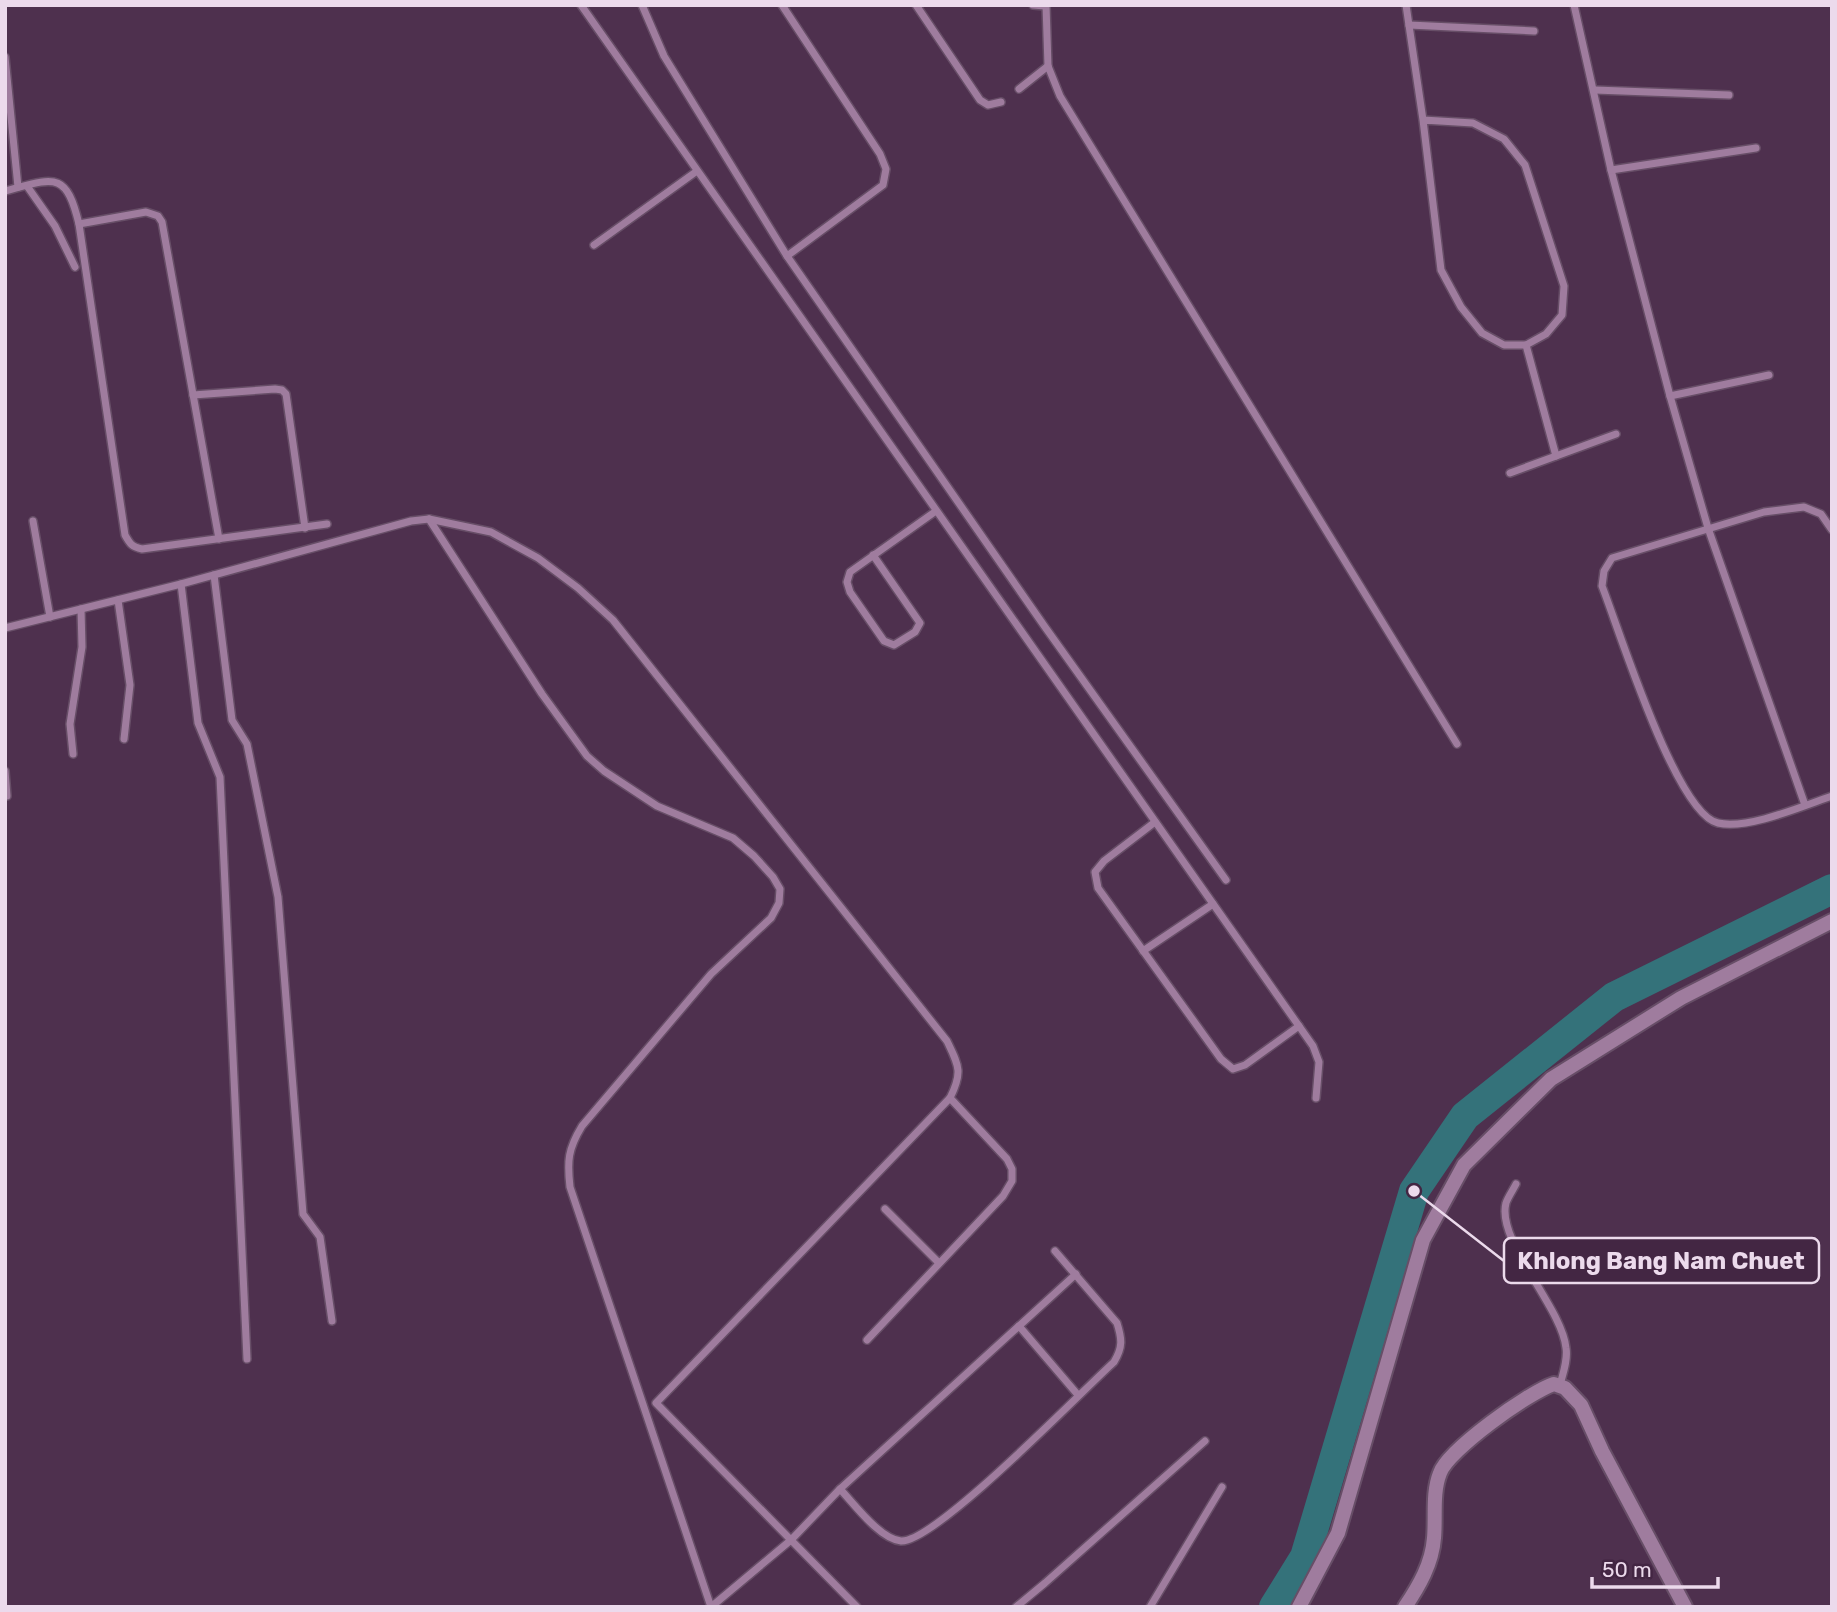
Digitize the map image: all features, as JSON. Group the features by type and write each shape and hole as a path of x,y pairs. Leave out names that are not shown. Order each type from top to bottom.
{"street":[{"path":"1300,1607 1338,1533 1423,1240 1464,1165 1551,1079 1681,998 1832,921"},
{"path":"1405,1607 1427,1570 1434,1541 1436,1490 1445,1462 1499,1418 1554,1384 1573,1394 1581,1405 1619,1485 1685,1607"}],"lane":[{"path":"581,5 1313,1046 1319,1062 1316,1098"},
{"path":"642,5 664,56 788,256 1045,626 1226,880"},
{"path":"782,5 880,154 886,169 883,185 788,256"},
{"path":"916,5 980,100 988,105 1001,102"},
{"path":"1033,5 1045,6 1048,66 1060,96 1457,744"},
{"path":"1406,5 1441,270 1449,289 1482,333 1504,345 1526,345 1546,334 1562,315 1564,286 1525,165 1504,139 1473,123 1423,120"},
{"path":"1574,5 1611,170 1670,396 1709,528 1805,805"},
{"path":"1409,24 1534,31"},
{"path":"5,57 18,187"},
{"path":"1019,89 1048,66"},
{"path":"1595,90 1729,95"},
{"path":"1611,170 1756,148"},
{"path":"594,245 696,171"},
{"path":"5,191 54,181 62,183 73,199 79,224 125,535 134,547 142,549 327,524"},
{"path":"27,186 55,226 75,267"},
{"path":"79,224 146,212 158,216 162,222 219,539"},
{"path":"1526,345 1556,456"},
{"path":"1670,396 1769,375"},
{"path":"193,395 275,389 286,394 304,528"},
{"path":"1510,473 1616,435"},
{"path":"1832,530 1821,514 1804,507 1764,512 1612,558 1604,571 1602,586 1667,757 1693,805 1716,823 1743,824 1832,796"},
{"path":"873,555 920,623 915,632 894,645 884,641 850,592 850,572 873,555 936,511"},
{"path":"429,519 542,694 587,755 604,771 657,806 733,838 767,870 780,888 779,903 771,918 694,994 582,1126 571,1144 568,1164 570,1187 711,1607 791,1540 840,1489 1076,1274"},
{"path":"5,628 181,584 411,521 429,519 491,533 538,558 578,588 613,620 947,1041 956,1060 959,1081 950,1098 656,1403 642,1405"},
{"path":"33,521 50,617"},
{"path":"214,575 232,720 247,744 278,897 303,1214 320,1237 332,1321"},
{"path":"181,584 198,723 220,777 247,1359"},
{"path":"118,600 130,685 124,738"},
{"path":"73,754 70,724 82,647 81,609"},
{"path":"5,771 7,796"},
{"path":"1155,822 1104,861 1095,872 1098,888 1221,1059 1233,1069 1245,1065 1299,1026"},
{"path":"1143,951 1213,904"},
{"path":"867,1340 990,1212 1012,1181 1012,1169 1007,1158 950,1098"},
{"path":"1516,1184 1506,1204 1506,1220 1511,1237 1559,1324 1566,1345 1567,1358 1560,1385"},
{"path":"885,1209 939,1263"},
{"path":"840,1489 884,1535 900,1541 912,1539 964,1503 1114,1362 1122,1350 1122,1337 1116,1323 1055,1251"},
{"path":"1019,1326 1078,1395"},
{"path":"656,1403 857,1607"},
{"path":"1016,1607 1205,1441"},
{"path":"1150,1607 1222,1487"}],"waterway":[{"path":"1274,1607 1305,1557 1414,1191 1465,1116 1614,997 1832,889"}],"place":[{"name":"Khlong Bang Nam Chuet","path":"1414,1191"}]}
